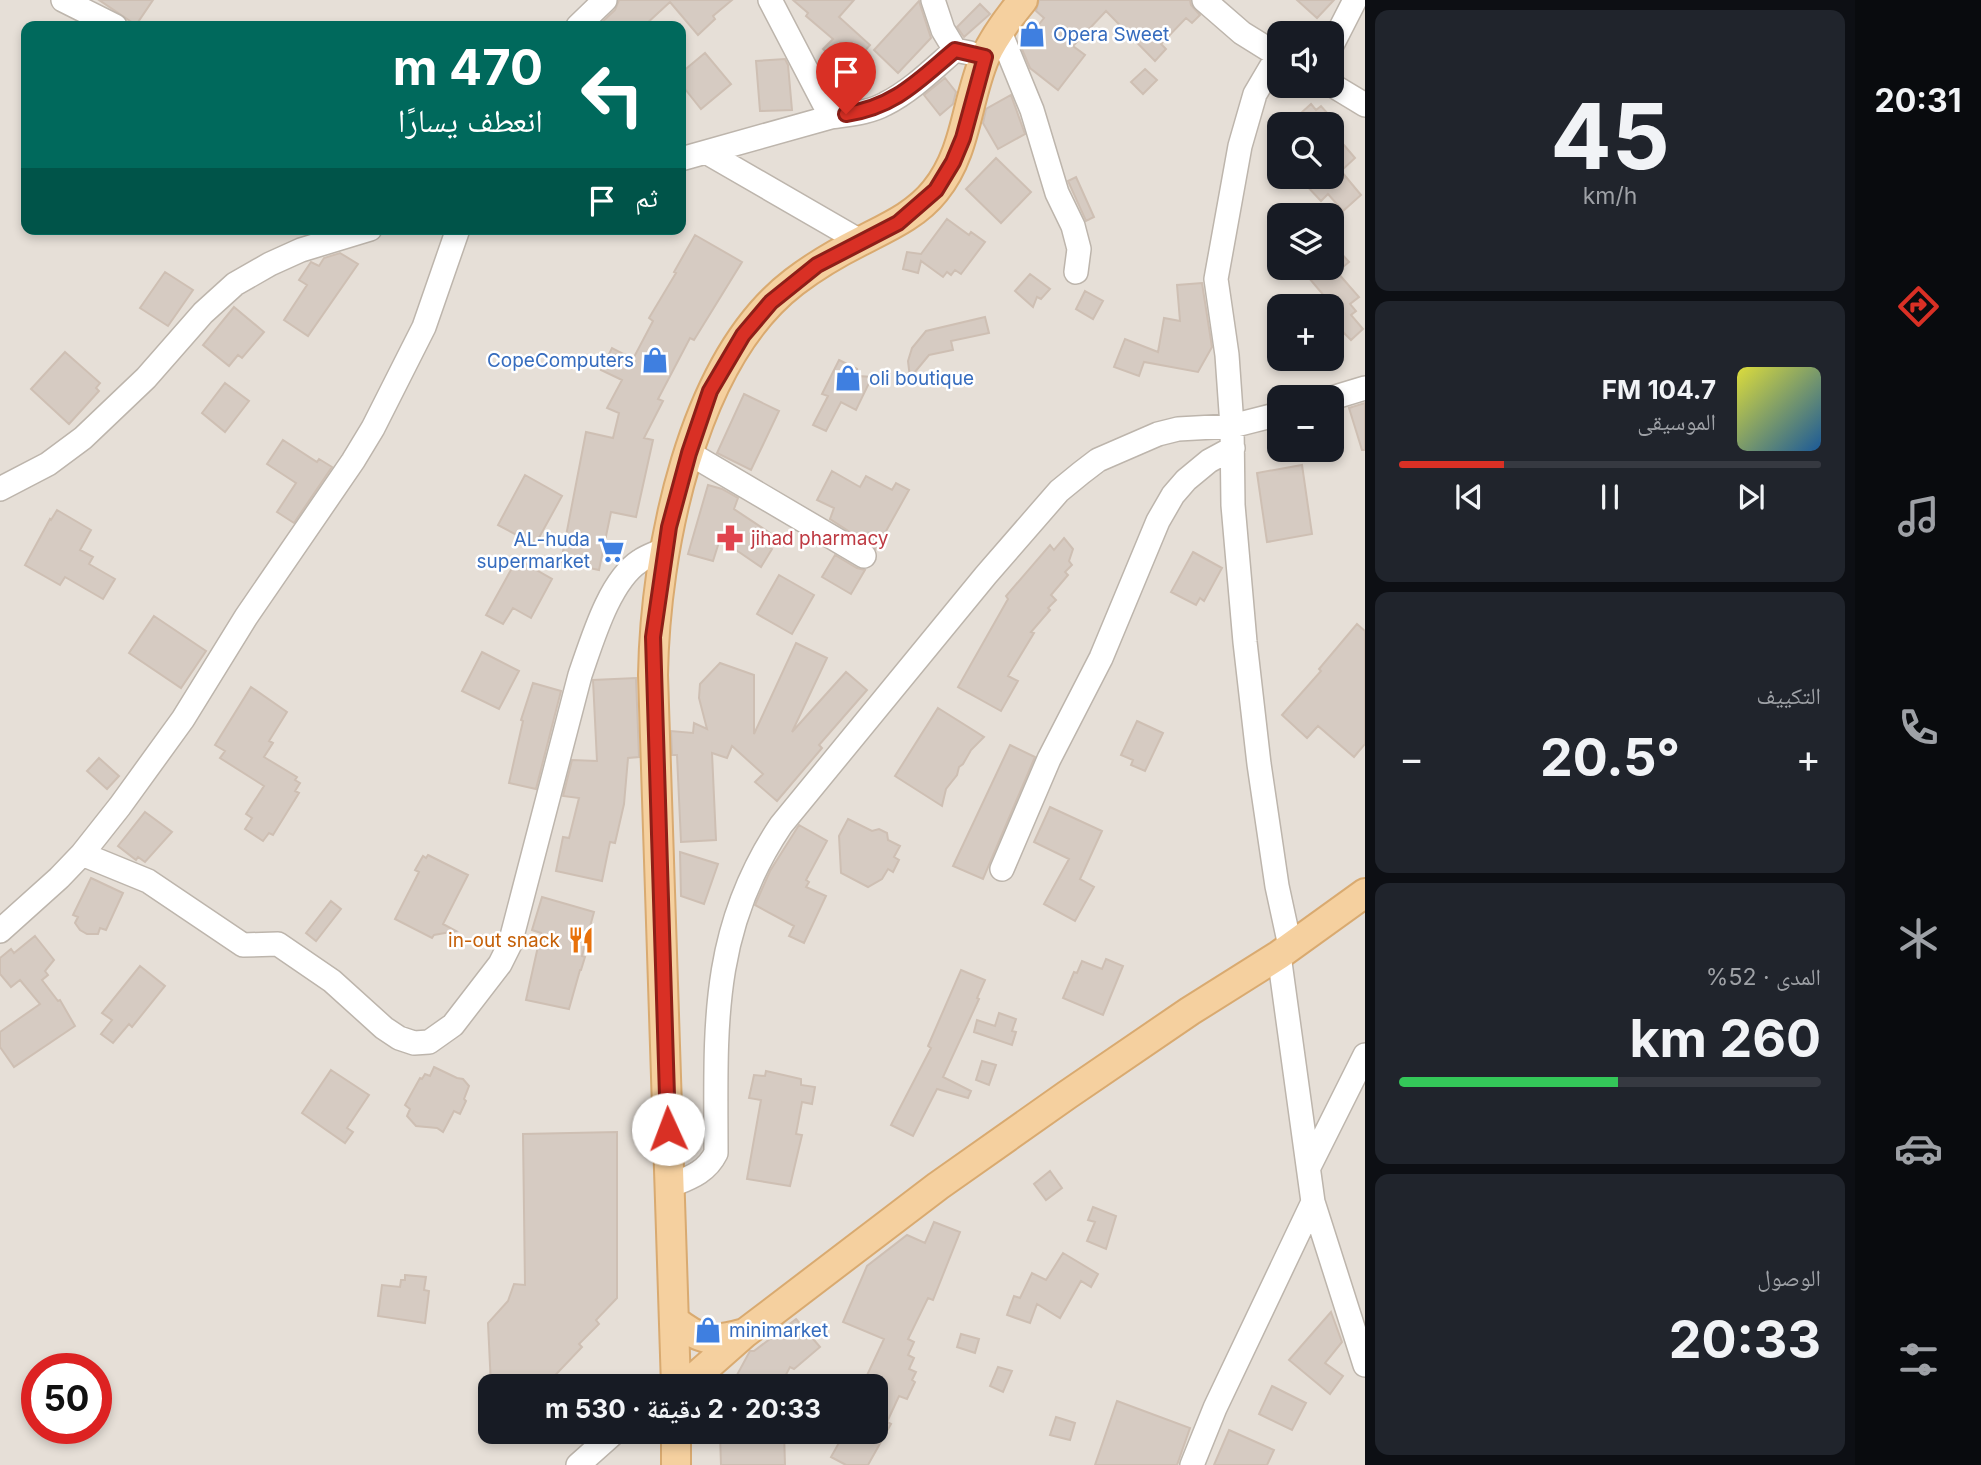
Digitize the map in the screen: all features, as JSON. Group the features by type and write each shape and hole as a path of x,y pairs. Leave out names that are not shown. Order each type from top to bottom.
{"main road":[{"path":"676,1374 653,675 653,637 669,527 689,453 710,391 743,335 771,302 817,265 898,223 936,190 953,162 963,138 985,57 1009,16 1023,0"},
{"path":"699,1374 745,1334 938,1186 1067,1094 1284,951 1365,893"},
{"path":"674,1320 689,1333 703,1339 721,1340 745,1334"},
{"path":"676,1444 676,1465"}],"street":[{"path":"63,0 105,21"},
{"path":"583,21 605,0"},
{"path":"770,0 831,117"},
{"path":"933,0 943,30 955,50 985,57"},
{"path":"1204,0 1242,33 1267,48"},
{"path":"1344,22 1355,0"},
{"path":"1000,32 1032,110 1058,193 1073,226 1079,249 1076,272"},
{"path":"686,158 885,104 909,89 955,50"},
{"path":"1267,74 1255,94 1240,146 1217,269 1233,437 1234,516 1249,683 1277,886 1313,1202 1365,1364"},
{"path":"1344,92 1365,105"},
{"path":"706,152 860,241"},
{"path":"0,489 48,464 83,438 146,378 203,313 235,284 301,250 350,235"},
{"path":"0,931 59,878 82,853 183,719 246,617 353,461 373,428 424,327 456,235"},
{"path":"1344,394 1365,388"},
{"path":"1002,869 1049,759 1101,657 1158,521 1173,495 1233,437 1267,420"},
{"path":"670,1186 702,1171 711,1163 716,1153 718,1015 727,945 741,900 761,859 782,825 986,575 1059,491 1098,460 1158,434 1178,429 1233,437"},
{"path":"689,453 864,556"},
{"path":"82,853 148,881 243,945 278,944 332,981 384,1028 399,1038 414,1043 429,1042 453,1025 500,964 510,944 560,747 594,635 624,576 640,561 665,549"},
{"path":"1310,1165 1365,1055"},
{"path":"1192,1465 1215,1408 1313,1202"},
{"path":"578,1465 602,1444"}],"shaded area":[{"path":"0,0 1365,0 1365,1465 0,1465"}],"building":[{"path":"99,0 153,0 139,21 130,21"},
{"path":"619,0 732,0 713,16 715,19 698,35 670,2 649,21 603,21 615,10"},
{"path":"793,0 854,0 839,17 870,45 847,71 823,49 833,39 806,16 808,13"},
{"path":"1039,0 1190,0 1200,15 1192,23 1186,18 1161,44 1166,49 1155,61 1106,11 1073,46 1085,55 1058,90 1030,68 1021,47 1044,18 1036,11"},
{"path":"1297,0 1334,0 1317,18"},
{"path":"919,1 931,38 898,73 874,50"},
{"path":"980,4 990,14 964,37 957,27"},
{"path":"705,53 731,84 701,109 686,90 686,69"},
{"path":"785,59 788,65 792,110 760,111 756,61"},
{"path":"1145,69 1157,80 1143,94 1131,82"},
{"path":"945,78 956,92 953,104 940,115 924,95"},
{"path":"1011,95 1025,134 998,149 983,123 986,109"},
{"path":"1311,104 1316,110 1321,106 1326,112 1302,112"},
{"path":"1344,145 1355,158 1344,168"},
{"path":"996,158 1031,192 1001,223 966,189"},
{"path":"1344,175 1361,195 1344,210 1344,203 1336,203 1328,194 1321,201 1310,189 1344,189"},
{"path":"1076,177 1094,217 1086,221 1068,181"},
{"path":"947,219 969,235 971,232 985,242 961,274 955,270 951,275 947,272 943,277 921,261 918,273 903,269 907,252 921,254"},
{"path":"695,235 742,262 694,340 690,338 658,399 663,401 644,438 653,440 636,517 611,512 599,570 561,562 586,432 613,438 619,413 607,408 622,380 601,370 612,348 633,359 653,321 649,318"},
{"path":"340,253 358,264 308,336 284,320 307,285 299,280 311,262 319,266 324,258"},
{"path":"165,272 193,290 168,326 140,308"},
{"path":"1030,274 1050,289 1041,299 1037,297 1033,307 1015,291"},
{"path":"1311,280 1344,280 1359,297 1350,304 1356,311 1351,315 1363,329 1351,340 1344,333 1344,294 1323,294"},
{"path":"1202,283 1212,347 1198,372 1144,362 1139,376 1114,367 1125,339 1158,352 1164,318 1180,321 1177,285"},
{"path":"1085,291 1103,301 1093,319 1076,309"},
{"path":"234,307 264,332 242,358 238,355 229,366 203,345"},
{"path":"985,317 989,333 951,341 953,350 929,355 910,378 908,361 912,348 926,331"},
{"path":"65,352 100,383 96,388 99,391 69,424 31,389"},
{"path":"839,360 857,369 858,376 872,377 856,410 841,402 826,431 813,425 828,396 822,394"},
{"path":"225,383 249,401 225,432 202,413"},
{"path":"744,394 779,411 751,470 717,453"},
{"path":"1365,403 1365,450 1362,450 1349,408"},
{"path":"283,440 317,462 319,459 332,467 294,523 277,512 296,483 267,464"},
{"path":"1302,465 1312,534 1267,542 1257,473"},
{"path":"832,471 860,487 866,476 892,490 896,483 909,490 876,549 830,519 834,508 817,500"},
{"path":"525,475 562,496 535,545 498,525"},
{"path":"708,485 738,498 734,509 776,537 761,567 720,539 713,561 688,554"},
{"path":"57,510 91,530 80,550 93,557 89,564 115,579 103,599 65,577 60,585 25,565"},
{"path":"1064,538 1073,549 1069,561 1072,565 1065,572 1068,575 1051,595 1056,600 1031,632 1034,633 1008,676 1018,681 1001,711 958,687 1008,599 1006,596 1050,545 1054,550"},
{"path":"1193,552 1222,568 1204,601 1200,598 1196,605 1171,592"},
{"path":"835,555 865,570 851,594 822,577"},
{"path":"517,559 552,579 531,618 513,608 503,624 486,615"},
{"path":"779,575 814,595 792,634 757,614"},
{"path":"154,616 206,651 181,688 129,653"},
{"path":"1357,624 1365,631 1365,744 1354,757 1318,726 1307,738 1282,715 1321,671 1319,669"},
{"path":"796,643 827,658 792,732 846,672 867,690 819,745 822,748 777,801 755,782 763,774 732,746 727,758 712,753 716,840 681,842 677,755 672,755 671,731 693,733 694,723 707,729 699,698 700,684 720,663 754,675 754,734"},
{"path":"482,652 519,671 499,709 462,691"},
{"path":"636,678 639,757 628,758 624,804 615,843 610,842 602,881 556,871 563,837 569,838 579,798 563,796 572,760 597,761 593,680"},
{"path":"533,683 561,691 536,789 509,783 523,721 521,720"},
{"path":"251,687 287,712 269,741 273,743 264,757 297,777 295,780 300,783 295,791 299,793 273,835 269,833 263,841 245,829 252,818 246,814 264,786 220,758 225,751 215,745"},
{"path":"938,708 984,737 959,767 957,775 946,789 942,806 895,776"},
{"path":"1137,721 1163,733 1145,771 1131,765 1133,760 1121,755"},
{"path":"1010,745 1035,757 983,879 953,866"},
{"path":"99,758 119,776 107,789 87,771"},
{"path":"1050,807 1102,831 1080,879 1094,887 1075,921 1044,904 1069,859 1034,842"},
{"path":"145,812 172,832 145,862 138,857 136,860 118,846"},
{"path":"848,819 872,831 879,829 887,833 888,840 900,846 894,857 899,860 893,872 888,869 882,879 868,887 841,873 839,836"},
{"path":"799,825 827,841 806,880 809,882 806,887 826,896 804,943 789,936 794,926 755,905 770,871"},
{"path":"680,852 718,864 704,904 681,896"},
{"path":"428,855 468,875 443,924 456,931 434,935 432,938 395,919 419,872 415,870 423,856 426,858"},
{"path":"91,878 123,893 106,930 100,928 98,934 87,934 80,930 75,923 78,917 73,915"},
{"path":"542,897 594,912 582,956 585,957 569,1009 526,1000 541,933 532,930"},
{"path":"331,901 341,909 316,941 306,933"},
{"path":"35,936 54,960 45,971 48,975 42,980 58,1001 60,1000 75,1026 14,1067 0,1047 0,1032 40,1004 20,980 11,987 0,974 0,958 11,949 14,953"},
{"path":"1106,959 1123,966 1103,1015 1063,998 1082,961 1102,969"},
{"path":"140,966 165,986 132,1027 129,1024 113,1043 101,1034 112,1020 102,1013"},
{"path":"961,970 985,980 943,1077 971,1091 968,1098 937,1089 913,1136 891,1125 931,1048 928,1046"},
{"path":"999,1013 1016,1019 1012,1031 1016,1032 1012,1045 974,1032 977,1020 995,1026"},
{"path":"982,1061 996,1065 989,1085 976,1080"},
{"path":"434,1067 463,1079 469,1086 460,1114 454,1111 443,1132 437,1128 416,1126 407,1116 410,1109 405,1105 420,1078 425,1074 430,1076"},
{"path":"331,1070 369,1095 347,1128 353,1132 345,1143 302,1113"},
{"path":"766,1071 801,1079 801,1085 815,1087 812,1104 802,1102 796,1134 802,1135 790,1186 747,1179 761,1100 749,1098 754,1075 765,1076"},
{"path":"617,1132 617,1298 596,1320 599,1324 579,1344 582,1347 556,1374 490,1374 488,1323 508,1301 514,1284 525,1285 523,1134"},
{"path":"1050,1171 1062,1188 1046,1200 1034,1184"},
{"path":"1093,1207 1116,1216 1106,1249 1087,1241 1095,1222 1088,1220"},
{"path":"934,1222 960,1232 933,1300 928,1298 908,1339 914,1342 908,1355 914,1358 909,1369 916,1372 912,1380 915,1382 907,1399 899,1396 888,1420 888,1374 868,1374 884,1339 843,1322 867,1266 907,1235 925,1243"},
{"path":"1063,1253 1098,1274 1091,1287 1081,1281 1060,1318 1037,1304 1030,1323 1007,1315 1014,1296 1020,1298 1032,1273 1046,1280"},
{"path":"405,1275 426,1277 424,1290 429,1291 425,1323 378,1316 382,1285 400,1287"},
{"path":"1331,1312 1342,1342 1325,1363 1343,1376 1330,1394 1289,1360"},
{"path":"796,1319 820,1347 794,1369 790,1367 786,1374 738,1374 750,1351 754,1351"},
{"path":"961,1334 979,1339 975,1353 957,1347"},
{"path":"998,1367 1012,1371 1003,1392 990,1386"},
{"path":"1272,1386 1306,1403 1292,1430 1259,1414"},
{"path":"1117,1401 1190,1428 1177,1465 1095,1465"},
{"path":"1056,1417 1075,1423 1070,1440 1050,1435"},
{"path":"1229,1430 1274,1450 1267,1465 1214,1465"},
{"path":"720,1444 784,1444 785,1465 721,1465"},
{"path":"838,1444 880,1444 868,1465 846,1465 831,1457"}],"place":[{"name":"Opera Sweet","path":"1032,34"},
{"name":"CopeComputers","path":"655,360"},
{"name":"oli boutique","path":"848,378"},
{"name":"jihad pharmacy","path":"730,538"},
{"name":"AL-huda supermarket","path":"611,550"},
{"name":"in-out snack","path":"581,940"},
{"name":"minimarket","path":"708,1330"}],"route":[{"path":"668,1129 653,637 669,527 689,453 710,391 743,335 771,302 817,265 898,223 936,190 953,162 963,138 985,57 955,50 909,89 885,104 846,114"}]}
